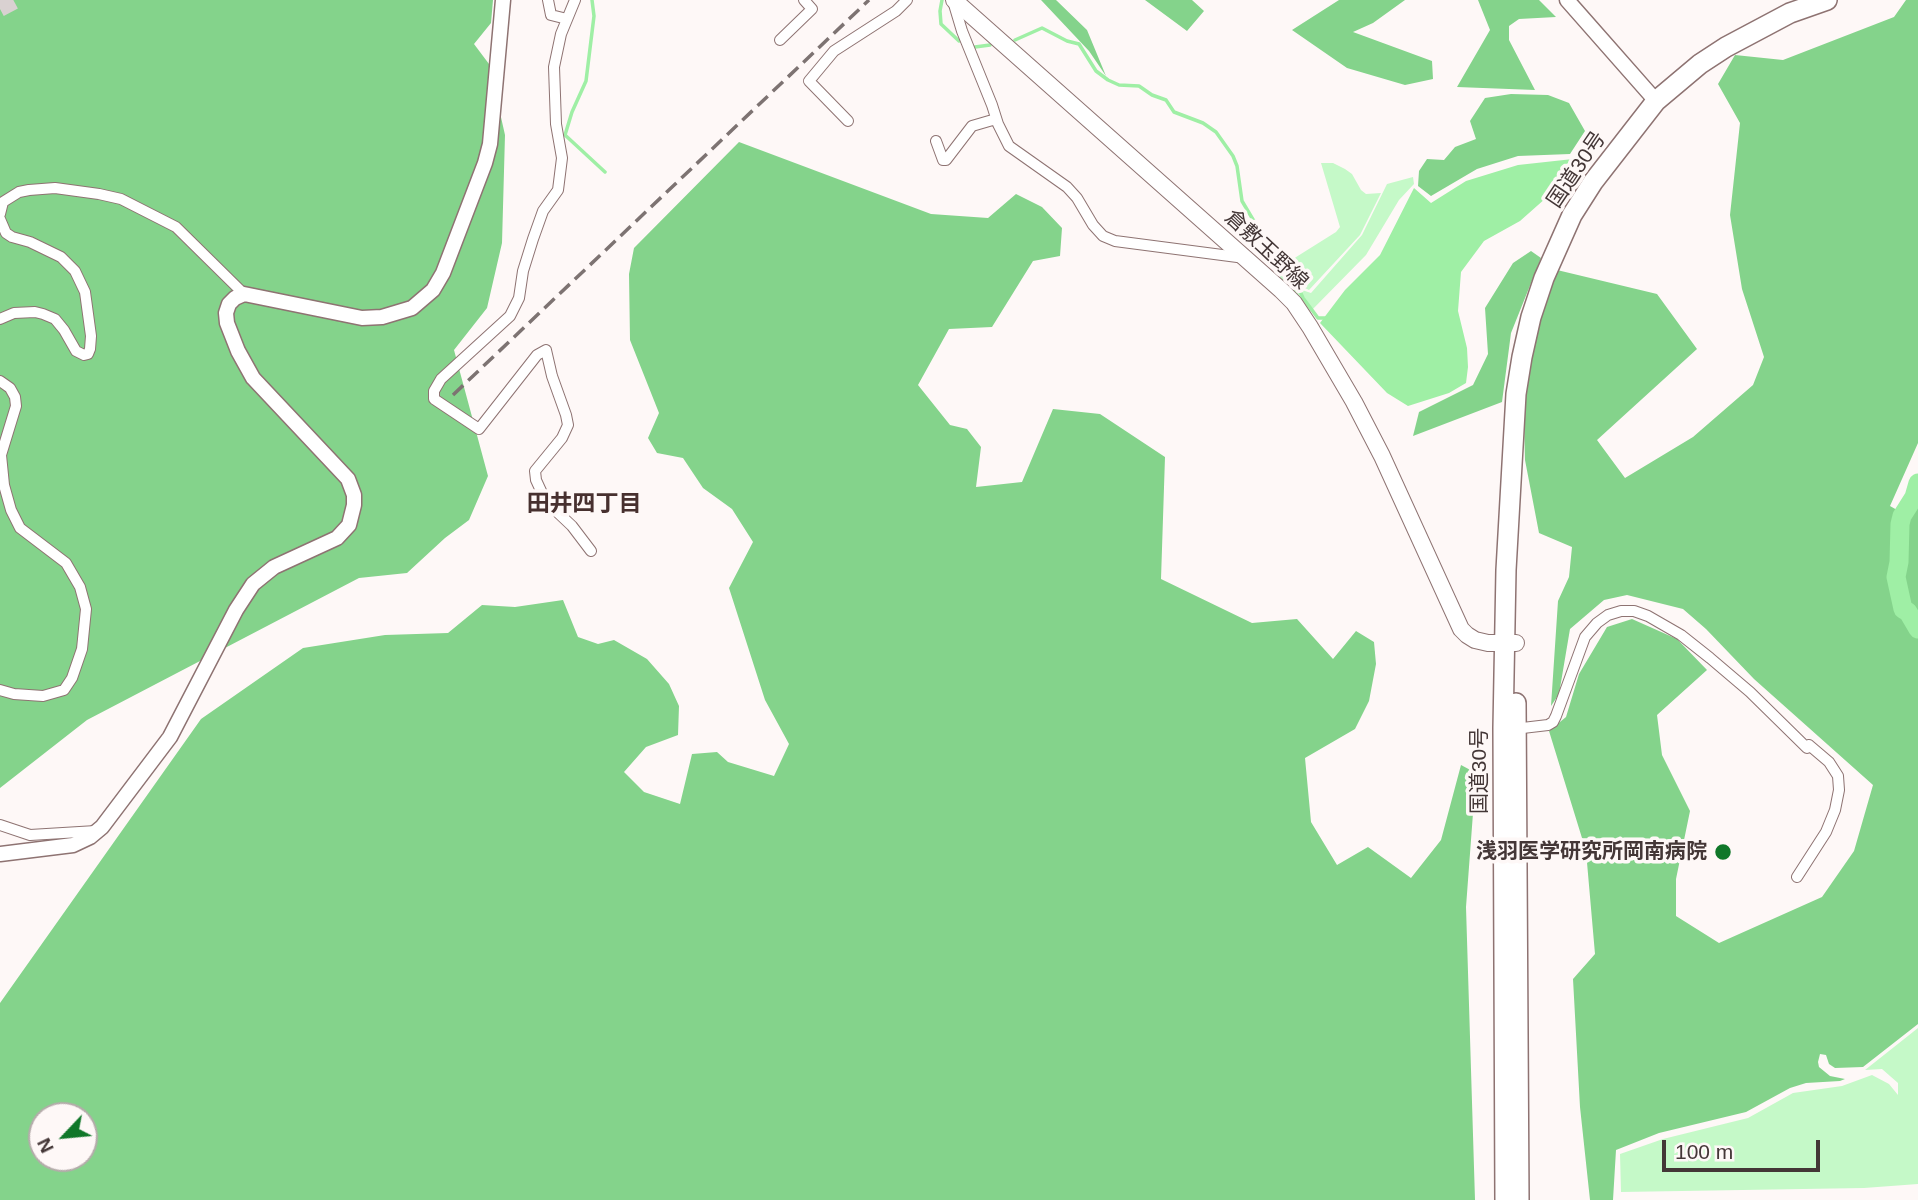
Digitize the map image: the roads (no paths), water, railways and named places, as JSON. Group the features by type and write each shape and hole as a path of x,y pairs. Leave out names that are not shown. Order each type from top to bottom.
{"highway":[{"name":"国道30号","path":"1505,1200 1510,729 1510,644 1506,570 1516,394 1531,317 1544,278 1572,215 1656,101 1700,64 1726,47 1790,13 1827,0"},
{"name":"国道30号","path":"1510,729 1519,1200"}],"main road":[{"name":"倉敷玉野線","path":"954,0 1294,303 1354,402 1382,456 1461,629 1475,640 1510,644"}],"street":[{"path":"0,854 73,845 97,831 170,737 236,610 253,584 274,567 337,538 349,525 354,495 348,479 253,378 238,351 226,313 235,298 244,295 362,318 382,317 412,308 433,290 443,273 490,144 503,0"},
{"path":"548,0 551,15 567,19"},
{"path":"575,0 561,34 554,67 556,124 562,158 558,190 539,220 523,271 519,298 510,316 441,379 433,391 434,399 479,429 537,355 546,350 568,425 562,438 535,471 536,480 554,509 572,526 591,551"},
{"path":"780,40 812,9 804,0"},
{"path":"848,121 809,81 834,51 896,11 907,0"},
{"path":"954,0 962,31 996,120 1009,146 1067,187 1103,236 1115,241 1246,258"},
{"path":"1567,0 1656,101"},
{"path":"936,141 943,160 946,160 972,125 996,120"},
{"path":"0,214 3,202 19,192 29,190 55,188 121,200 176,227 244,295"},
{"path":"0,219 6,233 61,257 75,271 85,292 92,336 90,349 88,354 84,355 76,351 65,330 55,319 43,314 14,313 0,319"},
{"path":"0,381 10,388 16,406 1,455 10,510 20,528 66,563 80,587 86,609 82,649 72,678 64,690 43,696 14,695 0,690"},
{"path":"1510,729 1549,725 1553,722 1585,637 1597,623 1608,615 1621,611 1634,611 1648,616 1681,635 1710,657 1807,748 1809,745 1829,762 1838,776 1839,790 1835,810 1826,832 1797,877"},
{"path":"0,825 30,835 97,831"}],"waterway":[{"path":"592,0 594,16 586,81 565,135 605,172"},
{"path":"942,0 941,24 959,41"},
{"path":"1015,40 1042,28 1079,44 1096,71 1108,80 1119,85 1139,86 1166,100 1174,112 1203,123 1216,132 1233,156 1242,201 1258,228 1261,254 1270,264"},
{"path":"975,47 990,45"},
{"path":"1283,273 1298,287 1318,318 1326,318"},
{"path":"1918,483 1900,524 1896,577 1903,609 1908,612 1918,629"}],"tunnel":[{"path":"0,9 17,0"}],"railway":[{"path":"453,395 869,0"}],"place":[{"name":"浅羽医学研究所岡南病院","path":"1723,852"}],"district":[{"name":"田井四丁目","path":"584,505"}]}
